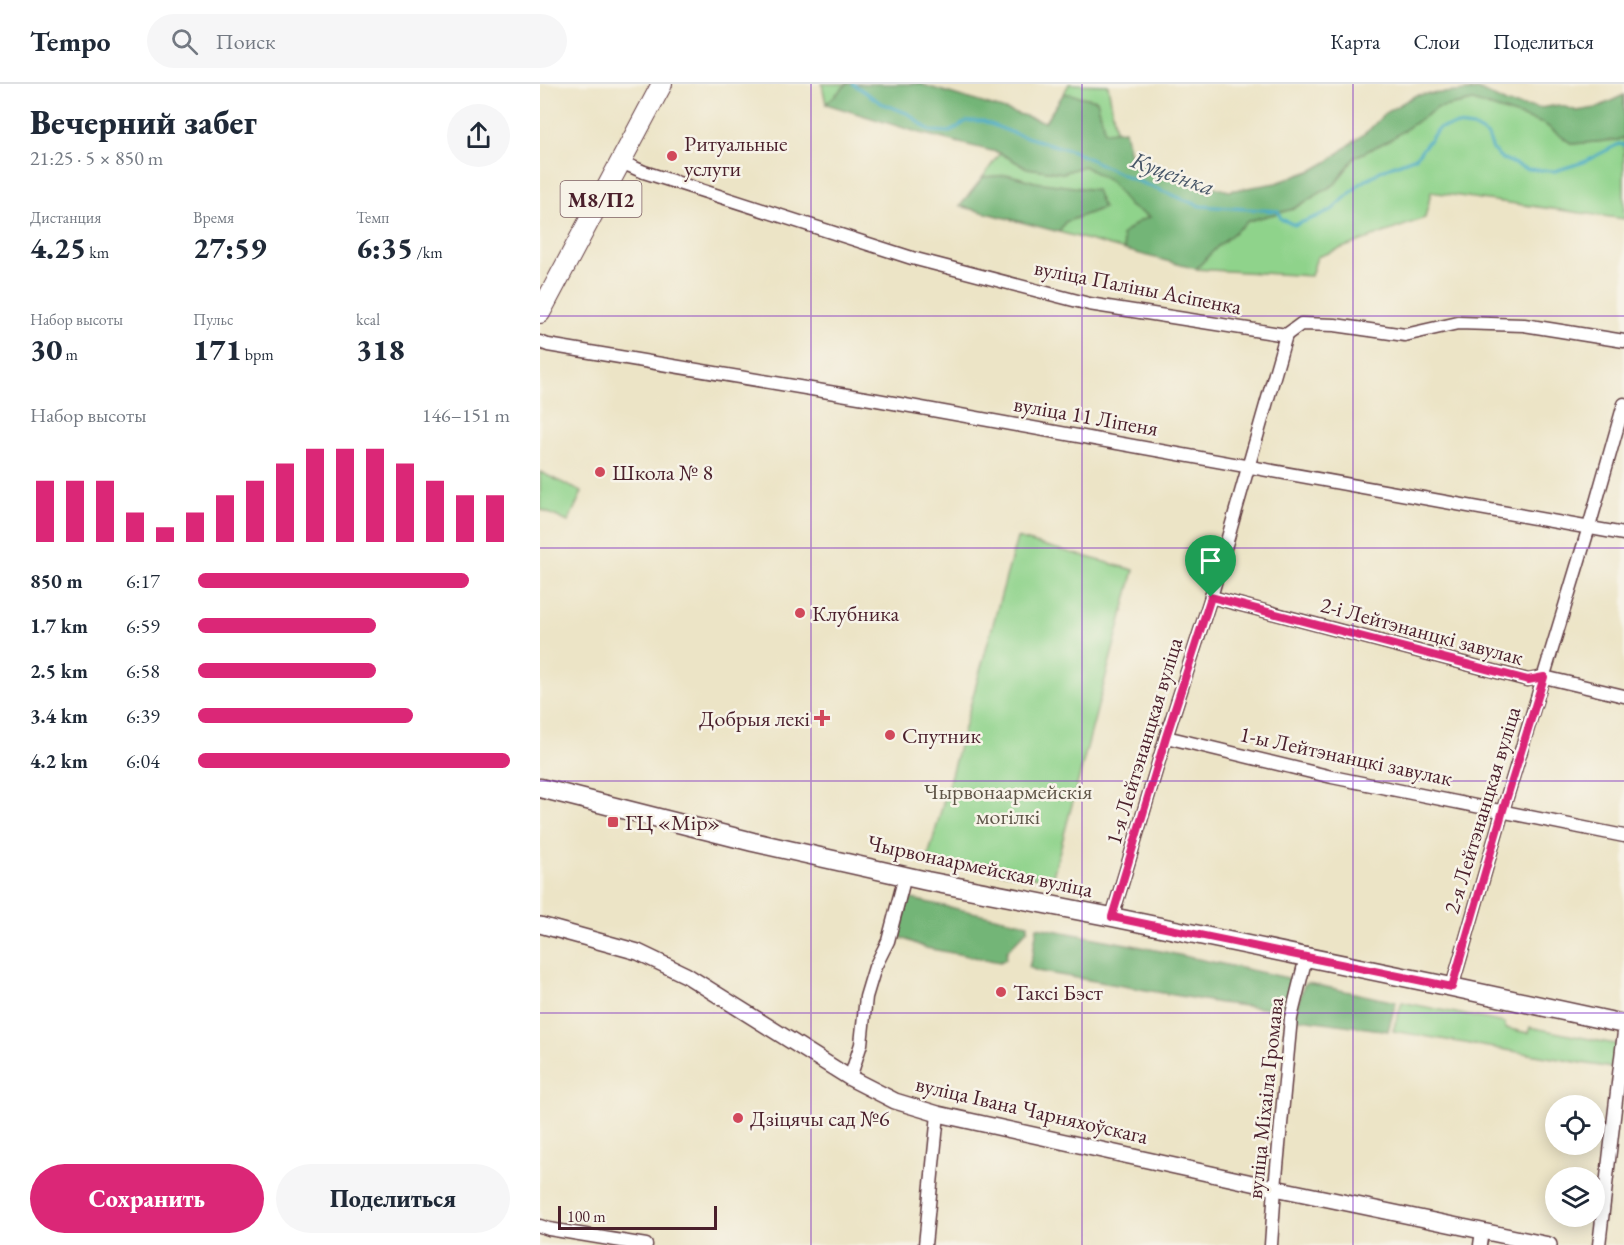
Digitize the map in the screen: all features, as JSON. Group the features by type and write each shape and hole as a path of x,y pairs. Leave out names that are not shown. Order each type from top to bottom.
{"main road":[{"name":"М8/П2","path":"540,313 662,84"},
{"name":"Чырвонаармейская вуліца","path":"540,788 753,842 904,876 1624,1024"}],"street":[{"name":"вуліца Паліны Асіпенка","path":"621,162 644,172 912,258 1089,304 1286,335"},
{"path":"1286,335 1301,324 1335,325 1405,335 1458,323 1524,325 1624,340"},
{"name":"1-я Лейтэнанцкая вуліца","path":"1112,917 1211,597 1286,335"},
{"name":"вуліца 11 Ліпеня","path":"540,342 1624,534"},
{"name":"2-я Лейтэнанцкая вуліца","path":"1452,987 1624,404"},
{"name":"2-і Лейтэнанцкі завулак","path":"1211,597 1528,680 1544,677 1624,696"},
{"name":"1-ы Лейтэнанцкі завулак","path":"1166,737 1332,777 1624,836"},
{"path":"850,1078 861,1044 867,997 875,967 888,941 904,876"},
{"name":"вуліца Івана Чарняхоўскага","path":"540,926 638,952 686,975 850,1078 895,1101 938,1114 1275,1188 1481,1238 1549,1245"},
{"name":"вуліца Міхаіла Громава","path":"1271,1245 1291,1018 1306,957"},
{"path":"1599,1245 1624,1032"},
{"path":"925,1245 938,1114"},
{"path":"540,1226 549,1230 646,1245"}],"green space":[{"path":"822,84 847,84 826,104"},
{"path":"847,84 920,84 1045,122 1064,93 1097,100 1105,132 1125,130 1130,155 1193,181 1229,191 1276,183 1313,170 1370,129 1385,113 1416,95 1480,90 1508,104 1540,108 1559,105 1577,111 1596,108 1624,95 1624,137 1618,140 1572,144 1544,124 1473,101 1437,108 1391,139 1355,157 1335,184 1293,209 1248,221 1217,247 1196,269 1125,250 1122,235 1139,221 1150,217 1129,206 1111,182 1084,166 1063,173 1027,168 1000,153 920,133 826,104"},
{"path":"1069,84 1108,85 1116,131 1105,133 1064,93"},
{"path":"1473,101 1544,124 1572,144 1618,140 1624,137 1624,219 1431,192 1425,218 1317,257 1311,276 1196,269 1217,247 1248,221 1293,209 1335,184 1355,157 1391,139 1437,108"},
{"path":"1000,153 1027,168 1063,173 1084,166 1111,182 1129,205 1151,218 1122,235 1125,250 1059,232 1065,222 1103,208 1010,175 983,177"},
{"path":"1010,175 1035,182 1096,190 1103,208 1065,222 1059,232 960,206 983,177"},
{"path":"540,472 582,492 568,522 540,509"},
{"name":"Чырвонаармейскія могілкі","path":"1017,538 1134,570 1052,880 927,861"},
{"path":"907,898 1028,924 1028,929 1007,951 1006,959 1000,962 926,948 900,937"},
{"path":"1037,927 1293,979 1291,992 1284,1006 1270,1009 1220,1003 1037,971 1029,967"},
{"path":"1308,983 1396,1002 1388,1031 1293,1018 1304,985"},
{"path":"1402,1002 1505,1023 1505,1028 1528,1033 1530,1027 1620,1045 1618,1069 1393,1031"}],"waterway":[{"name":"Куцеінка","path":"853,84 881,103 909,114 930,131 950,132 967,121 983,121 1013,133 1073,151 1127,177 1200,206 1278,211 1281,219 1295,225 1331,211 1360,184 1382,170 1416,157 1439,128 1457,125 1473,127 1488,136 1493,150 1501,158 1527,169 1555,171 1584,162 1619,144 1624,145"}],"place":[{"name":"Ритуальные услуги","path":"672,156"},
{"name":"Школа № 8","path":"600,472"},
{"name":"Клубника","path":"800,613"},
{"name":"Добрыя лекі","path":"822,718"},
{"name":"Спутник","path":"890,735"},
{"name":"ГЦ «Мір»","path":"613,822"},
{"name":"Таксі Бэст","path":"1001,992"},
{"name":"Дзіцячы сад №6","path":"738,1118"}],"route":[{"path":"1211,597 1528,680 1544,677 1452,987 1112,917 1211,597"}]}
